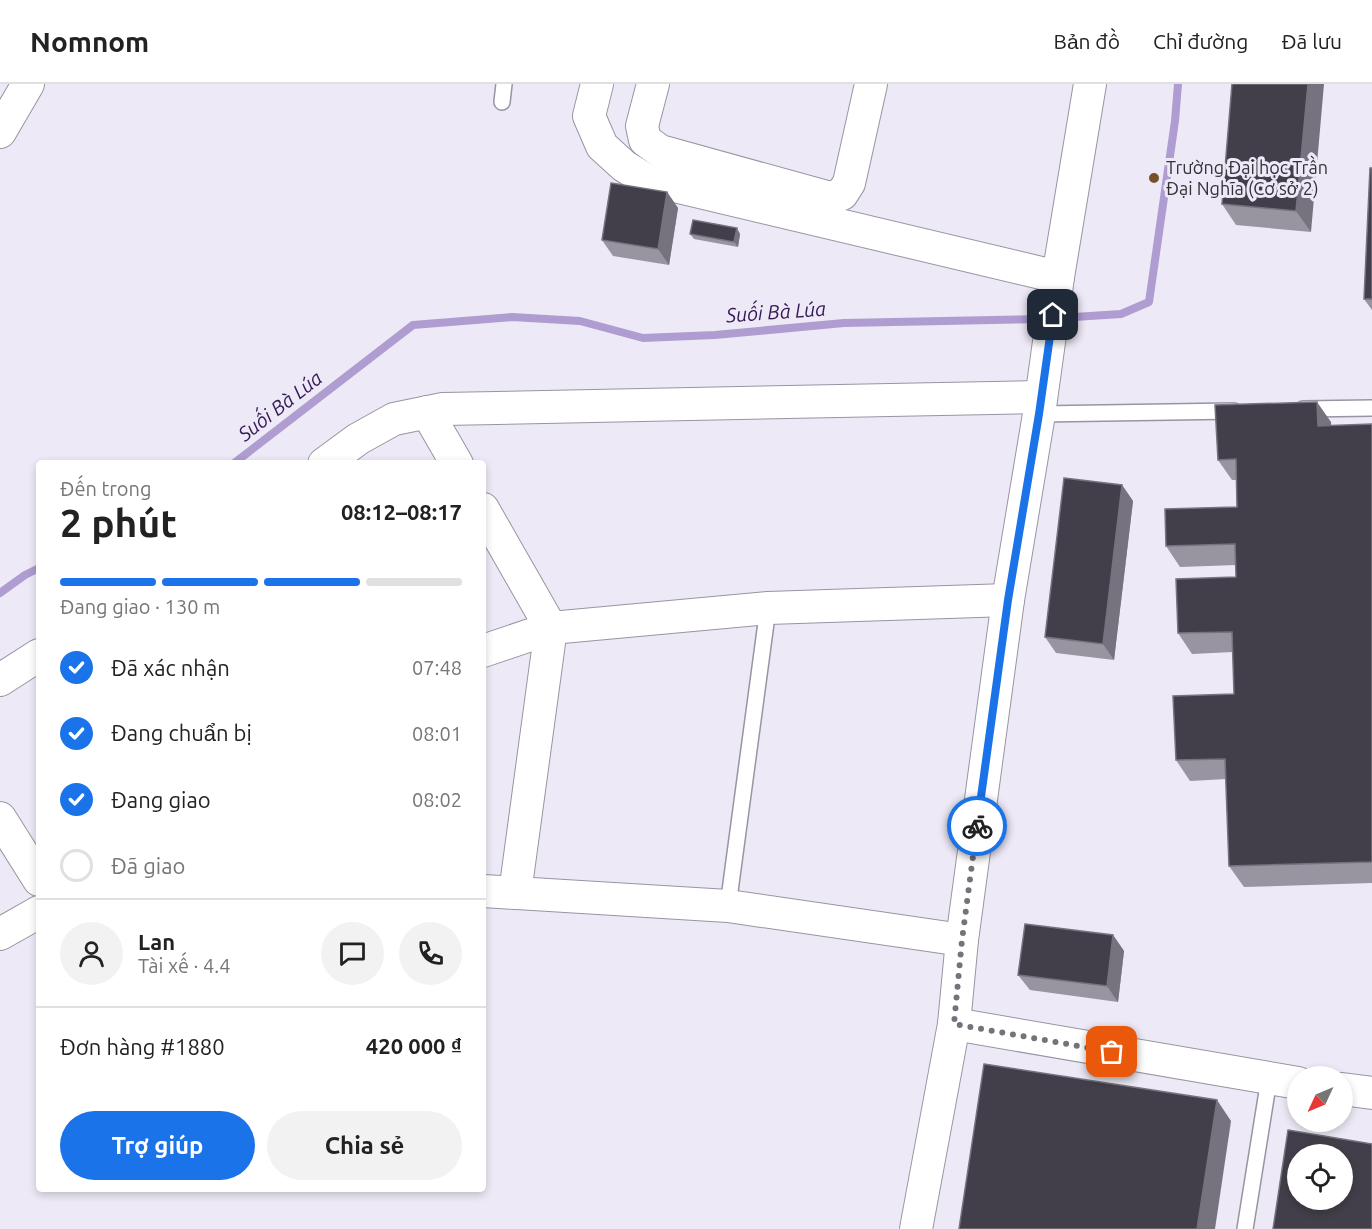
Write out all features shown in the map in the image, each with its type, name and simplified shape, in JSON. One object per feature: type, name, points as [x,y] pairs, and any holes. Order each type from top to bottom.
[{"type":"street","points":[[0,132],[28,84]]},
{"type":"street","points":[[597,84],[590,117],[602,146],[624,166],[645,178],[1057,285]]},
{"type":"street","points":[[653,84],[642,126],[645,140],[660,151],[830,198],[842,194],[849,183],[871,84]]},
{"type":"street","points":[[916,1229],[954,1024],[962,940],[1008,600],[1090,84]]},
{"type":"street","points":[[329,460],[358,439],[394,419],[443,409],[1041,397]]},
{"type":"street","points":[[427,412],[455,460]]},
{"type":"street","points":[[486,514],[551,628],[514,892]]},
{"type":"street","points":[[486,650],[551,628],[768,608],[1008,600]]},
{"type":"street","points":[[0,680],[36,657]]},
{"type":"street","points":[[0,818],[36,875]]},
{"type":"street","points":[[486,891],[728,906],[962,940]]},
{"type":"street","points":[[0,934],[36,914]]},
{"type":"street","points":[[954,1024],[1283,1081]]},
{"type":"street","points":[[1353,1090],[1372,1093]]},
{"type":"lane","points":[[502,102],[504,84]]},
{"type":"lane","points":[[1041,397],[1253,410]]},
{"type":"lane","points":[[1289,410],[1372,408]]},
{"type":"lane","points":[[728,906],[768,608]]},
{"type":"lane","points":[[1245,1229],[1283,1081]]},
{"type":"building","points":[[1232,84],[1308,84],[1296,211],[1222,204]]},
{"type":"building","points":[[1370,168],[1372,168],[1372,299],[1364,299]]},
{"type":"building","points":[[611,183],[667,192],[658,249],[602,240]]},
{"type":"building","points":[[693,220],[737,228],[734,242],[690,234]]},
{"type":"building","points":[[1317,402],[1318,426],[1372,424],[1372,862],[1229,866],[1225,759],[1176,760],[1173,696],[1234,694],[1232,632],[1178,633],[1176,579],[1236,577],[1235,544],[1166,546],[1165,509],[1237,507],[1236,459],[1218,460],[1215,405]]},
{"type":"building","points":[[1064,478],[1122,485],[1103,644],[1045,637]]},
{"type":"building","points":[[1025,924],[1113,935],[1107,986],[1018,975]]},
{"type":"building","points":[[984,1064],[1217,1100],[1197,1229],[959,1229]]},
{"type":"building","points":[[1288,1132],[1372,1144],[1372,1229],[1273,1229]]},
{"type":"waterway","name":"Suối Bà Lúa","points":[[1059,318],[1121,314],[1149,302],[1175,121],[1178,84]]},
{"type":"waterway","name":"Suối Bà Lúa","points":[[238,460],[413,325],[512,317],[580,321],[643,338],[715,335],[844,323],[1046,319]]},
{"type":"waterway","name":"Suối Bà Lúa","points":[[0,593],[36,570]]},
{"type":"way so far","points":[[977,826],[954,1024],[1112,1052]]},
{"type":"place","name":"Trường Đại học Trần Đại Nghĩa (Cơ sở 2)","points":[[1154,178]]},
{"type":"route","points":[[977,826],[1008,600],[1053,315]]}]
